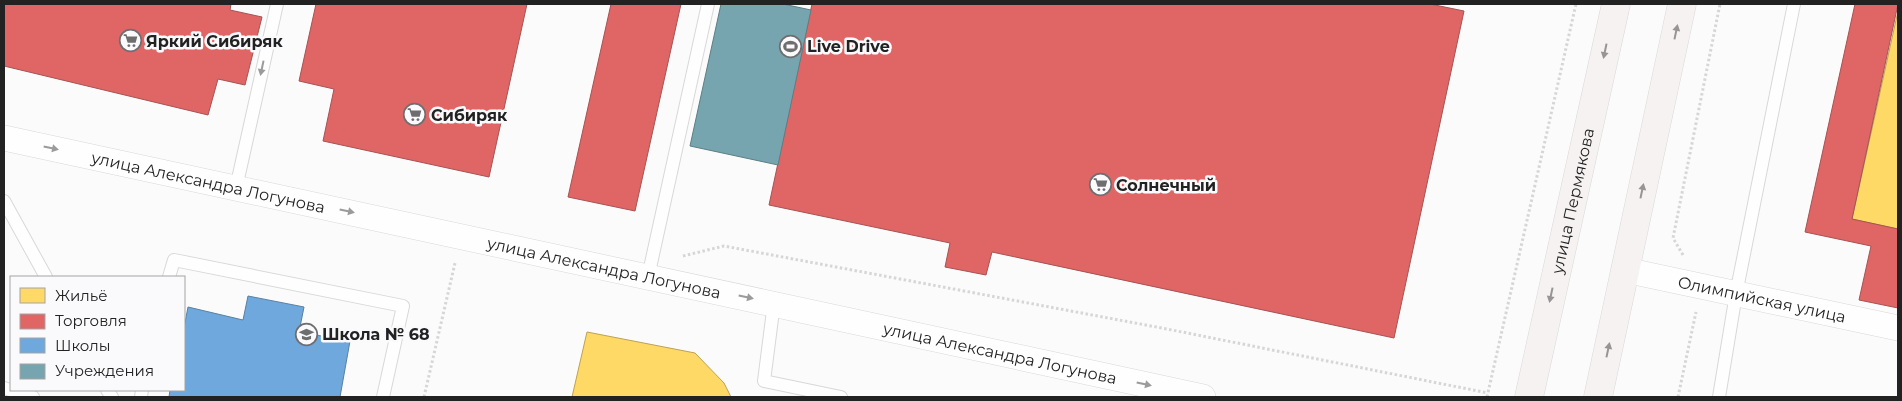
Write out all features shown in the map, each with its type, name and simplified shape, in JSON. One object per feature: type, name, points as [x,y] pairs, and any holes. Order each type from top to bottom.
[{"type":"main road","name":"улица Пермякова","points":[[1529,397],[1616,4]]},
{"type":"main road","points":[[1598,397],[1682,4]]},
{"type":"street","name":"улица Александра Логунова","points":[[4,138],[1203,397]]},
{"type":"street","name":"Олимпийская улица","points":[[1625,270],[1898,328]]},
{"type":"lane","points":[[236,188],[277,4]]},
{"type":"lane","points":[[648,277],[708,4]]},
{"type":"lane","points":[[1719,397],[1736,294],[1794,4]]},
{"type":"lane","points":[[4,201],[45,276]]},
{"type":"lane","points":[[170,276],[174,260],[403,306],[383,397]]},
{"type":"lane","points":[[774,303],[764,381],[842,397]]},
{"type":"lane","points":[[14,391],[33,397]]},
{"type":"path","points":[[1487,397],[1576,4]]},
{"type":"path","points":[[1678,397],[1702,286],[1673,238],[1720,4]]},
{"type":"building: Жильё","points":[[1898,11],[1898,229],[1852,219]]},
{"type":"building: Жильё","points":[[587,332],[695,353],[724,383],[731,397],[572,397]]},
{"type":"building: Торговля","name":"Яркий Сибиряк","points":[[4,4],[231,4],[230,10],[262,17],[245,85],[218,79],[208,115],[4,66]]},
{"type":"building: Торговля","name":"Сибиряк","points":[[316,4],[527,4],[489,177],[323,141],[334,89],[299,81]]},
{"type":"building: Торговля","points":[[611,4],[681,4],[635,211],[568,197]]},
{"type":"building: Торговля","name":"Солнечный","points":[[812,4],[1430,4],[1464,11],[1394,338],[992,252],[986,275],[945,267],[950,243],[769,205]]},
{"type":"building: Торговля","points":[[1855,4],[1898,4],[1852,219],[1898,229],[1898,308],[1859,300],[1871,246],[1805,232]]},
{"type":"building: Школы","points":[[248,296],[304,307],[299,332],[350,341],[340,397],[169,397],[170,391],[185,391],[185,323],[188,307],[243,320]]},
{"type":"building: Учреждения","points":[[721,4],[783,4],[811,10],[778,165],[690,146]]},
{"type":"place","name":"Яркий Сибиряк","points":[[130,41]]},
{"type":"place","name":"Live Drive","points":[[791,46]]},
{"type":"place","name":"Сибиряк","points":[[415,115]]},
{"type":"place","name":"Солнечный","points":[[1100,185]]},
{"type":"place","name":"Школа № 68","points":[[306,334]]}]
